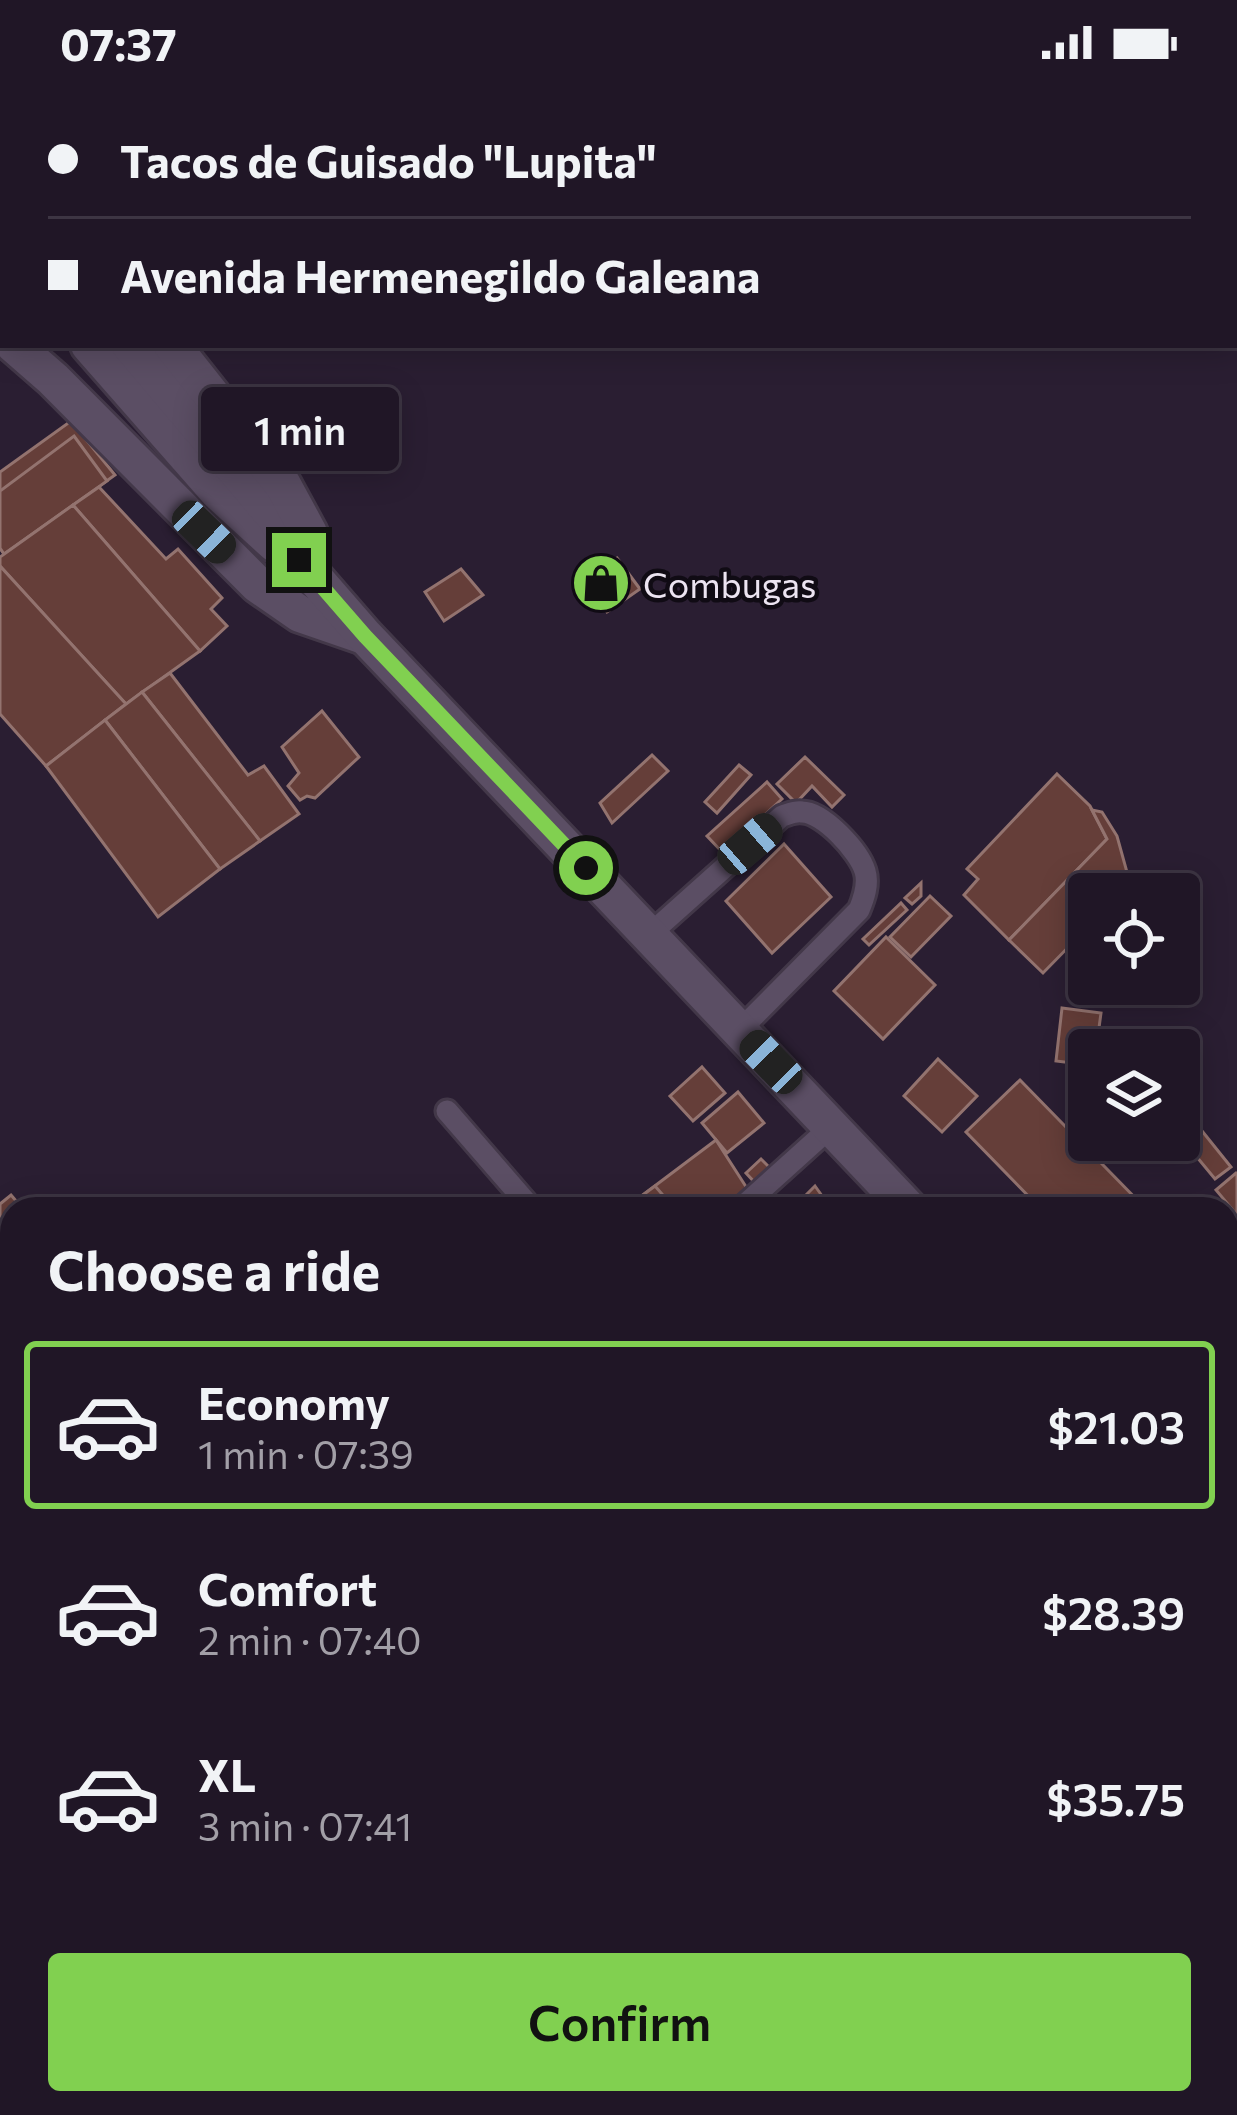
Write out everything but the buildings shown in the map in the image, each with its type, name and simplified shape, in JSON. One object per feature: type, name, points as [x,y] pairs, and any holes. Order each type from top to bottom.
[{"type":"main road","points":[[17,348],[258,585],[300,614],[365,636]]},
{"type":"main road","points":[[92,348],[217,491],[261,535],[309,572]]},
{"type":"main road","points":[[133,348],[275,517],[309,572],[365,636],[898,1197]]},
{"type":"main road","points":[[174,348],[284,485],[304,519],[309,572]]},
{"type":"lane","points":[[649,935],[782,816],[803,812],[818,816],[828,826],[866,872],[866,892],[859,910],[740,1030]]},
{"type":"lane","points":[[447,1111],[522,1197]]},
{"type":"lane","points":[[753,1197],[832,1126]]},
{"type":"place","name":"Combugas","points":[[601,583]]},
{"type":"route","points":[[299,560],[586,868]]}]
